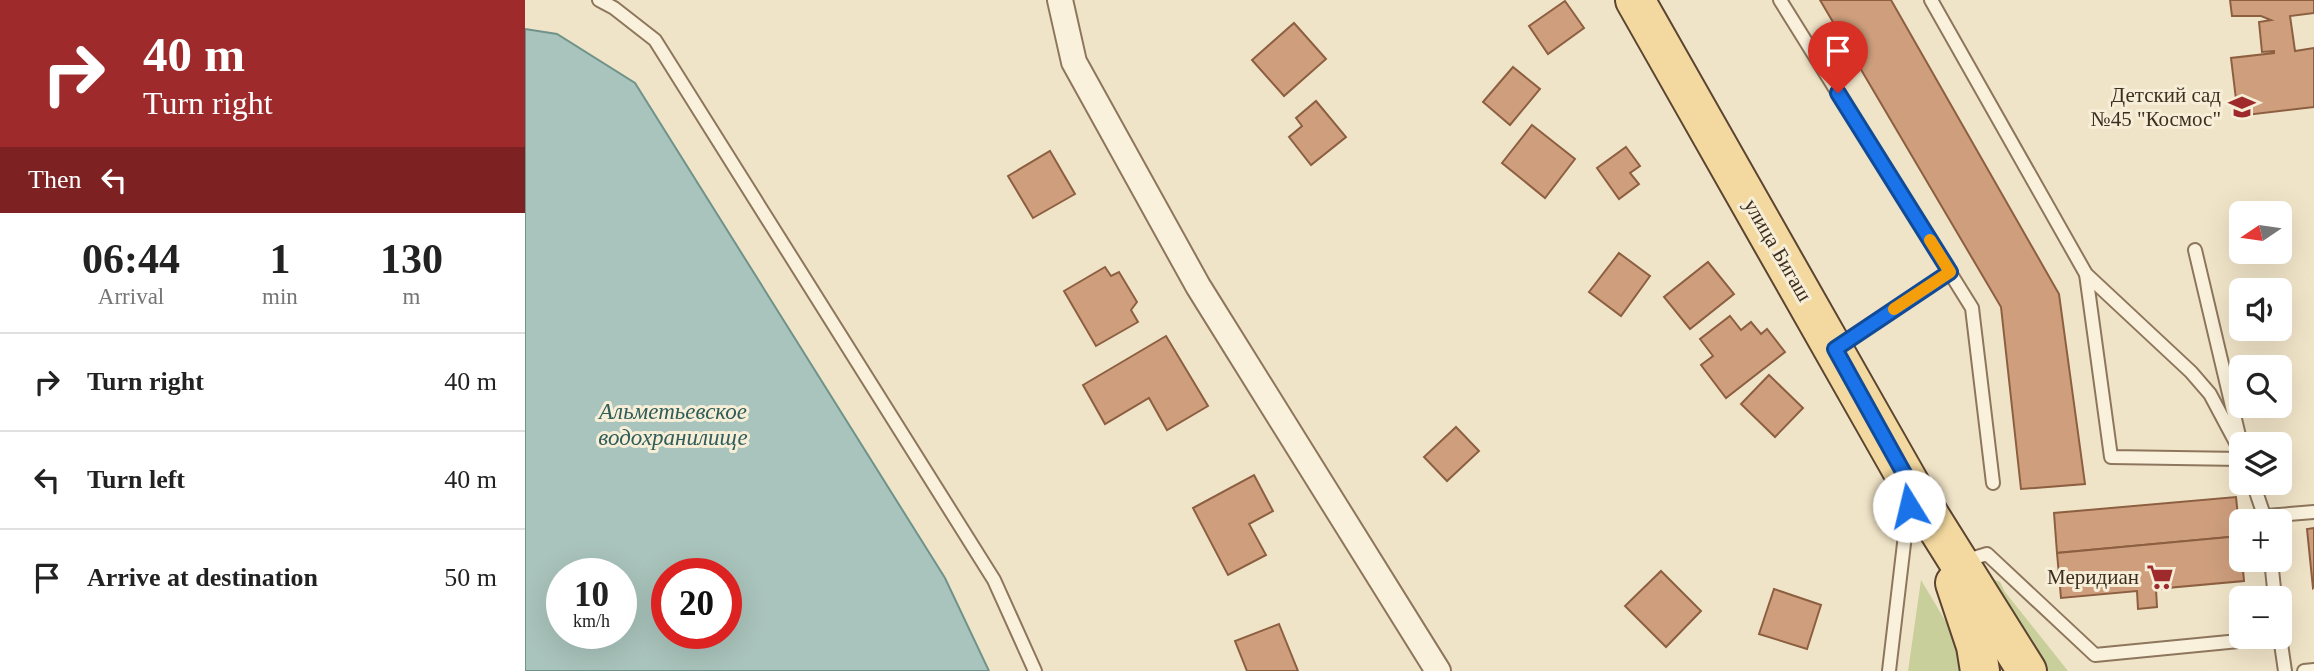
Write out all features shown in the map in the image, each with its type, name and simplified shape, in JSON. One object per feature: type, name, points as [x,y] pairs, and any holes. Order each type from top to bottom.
[{"type":"main road","name":"улица Бигаш","points":[[1635,0],[1916,493],[2027,671]]},
{"type":"main road","name":"улица Бигаш","points":[[1916,493],[1960,594],[1976,646],[1980,671]]},
{"type":"street","points":[[1060,0],[1074,62],[1198,286],[1438,671]]},
{"type":"lane","points":[[599,0],[614,8],[655,40],[994,580],[1035,671]]},
{"type":"lane","points":[[1780,0],[1972,308],[1993,483]]},
{"type":"lane","points":[[1931,0],[2086,274],[2191,372],[2210,394],[2229,432]]},
{"type":"lane","points":[[2195,250],[2238,432]]},
{"type":"lane","points":[[1835,349],[1950,272]]},
{"type":"lane","points":[[2086,274],[2111,457],[2229,457]]},
{"type":"lane","points":[[1889,671],[1916,493]]},
{"type":"lane","points":[[2292,515],[2314,512]]},
{"type":"lane","points":[[1959,562],[1987,554],[2095,655],[2229,642]]},
{"type":"lane","points":[[2282,649],[2285,671]]},
{"type":"lane","points":[[2304,671],[2314,670]]},
{"type":"green space","points":[[1990,578],[2000,582],[2068,671],[2045,671]]},
{"type":"green space","points":[[1921,580],[1970,662],[1971,671],[1908,671]]},
{"type":"water","name":"Альметьевское водохранилище","points":[[525,29],[557,34],[635,83],[945,578],[989,671],[525,671]]},
{"type":"building","points":[[1820,0],[1891,0],[2059,294],[2085,484],[2021,489],[2001,307]]},
{"type":"building","points":[[2230,0],[2314,0],[2314,13],[2290,16],[2295,51],[2314,48],[2314,107],[2238,116],[2231,58],[2274,51],[2262,52],[2259,22],[2271,20],[2261,16],[2232,16]]},
{"type":"building","points":[[1565,1],[1584,28],[1548,54],[1529,26]]},
{"type":"building","points":[[1294,23],[1326,59],[1284,96],[1252,60]]},
{"type":"building","points":[[1513,67],[1540,89],[1510,125],[1483,102]]},
{"type":"building","points":[[1316,101],[1346,137],[1311,165],[1289,137],[1302,126],[1296,118]]},
{"type":"building","points":[[1532,125],[1575,159],[1545,198],[1502,163]]},
{"type":"building","points":[[1626,147],[1640,166],[1630,173],[1639,184],[1619,199],[1597,168]]},
{"type":"building","points":[[1050,151],[1075,194],[1033,218],[1008,176]]},
{"type":"building","points":[[1619,253],[1650,276],[1621,316],[1589,292]]},
{"type":"building","points":[[1708,262],[1734,294],[1690,329],[1664,297]]},
{"type":"building","points":[[1105,267],[1111,276],[1119,272],[1137,302],[1131,310],[1138,322],[1096,346],[1064,291]]},
{"type":"building","points":[[1730,316],[1741,330],[1751,322],[1761,334],[1767,329],[1785,352],[1726,398],[1701,365],[1713,356],[1700,339]]},
{"type":"building","points":[[1166,336],[1208,406],[1167,430],[1149,398],[1105,424],[1083,385]]},
{"type":"building","points":[[1769,375],[1803,408],[1775,437],[1741,404]]},
{"type":"building","points":[[1456,427],[1479,451],[1447,481],[1424,457]]},
{"type":"building","points":[[1254,475],[1273,511],[1249,524],[1266,555],[1228,575],[1193,508]]},
{"type":"building","points":[[2236,497],[2237,509],[2229,509],[2229,537],[2057,553],[2054,513]]},
{"type":"building","points":[[2314,528],[2314,587],[2313,588],[2307,529]]},
{"type":"building","points":[[2229,537],[2229,572],[2243,572],[2244,581],[2156,589],[2157,607],[2138,609],[2137,591],[2061,598],[2057,553]]},
{"type":"building","points":[[1661,571],[1701,611],[1666,647],[1625,606]]},
{"type":"building","points":[[1774,589],[1821,605],[1807,649],[1759,634]]},
{"type":"building","points":[[1279,624],[1298,671],[1247,671],[1235,641]]},
{"type":"slow traffic","points":[[1894,309],[1950,272],[1930,240]]},
{"type":"place","name":"Детский сад №45 \"Космос\"","points":[[2242,107]]},
{"type":"place","name":"Меридиан","points":[[2160,577]]},
{"type":"route","points":[[1838,93],[1950,272],[1835,349],[1911,486],[1909,506]]}]
